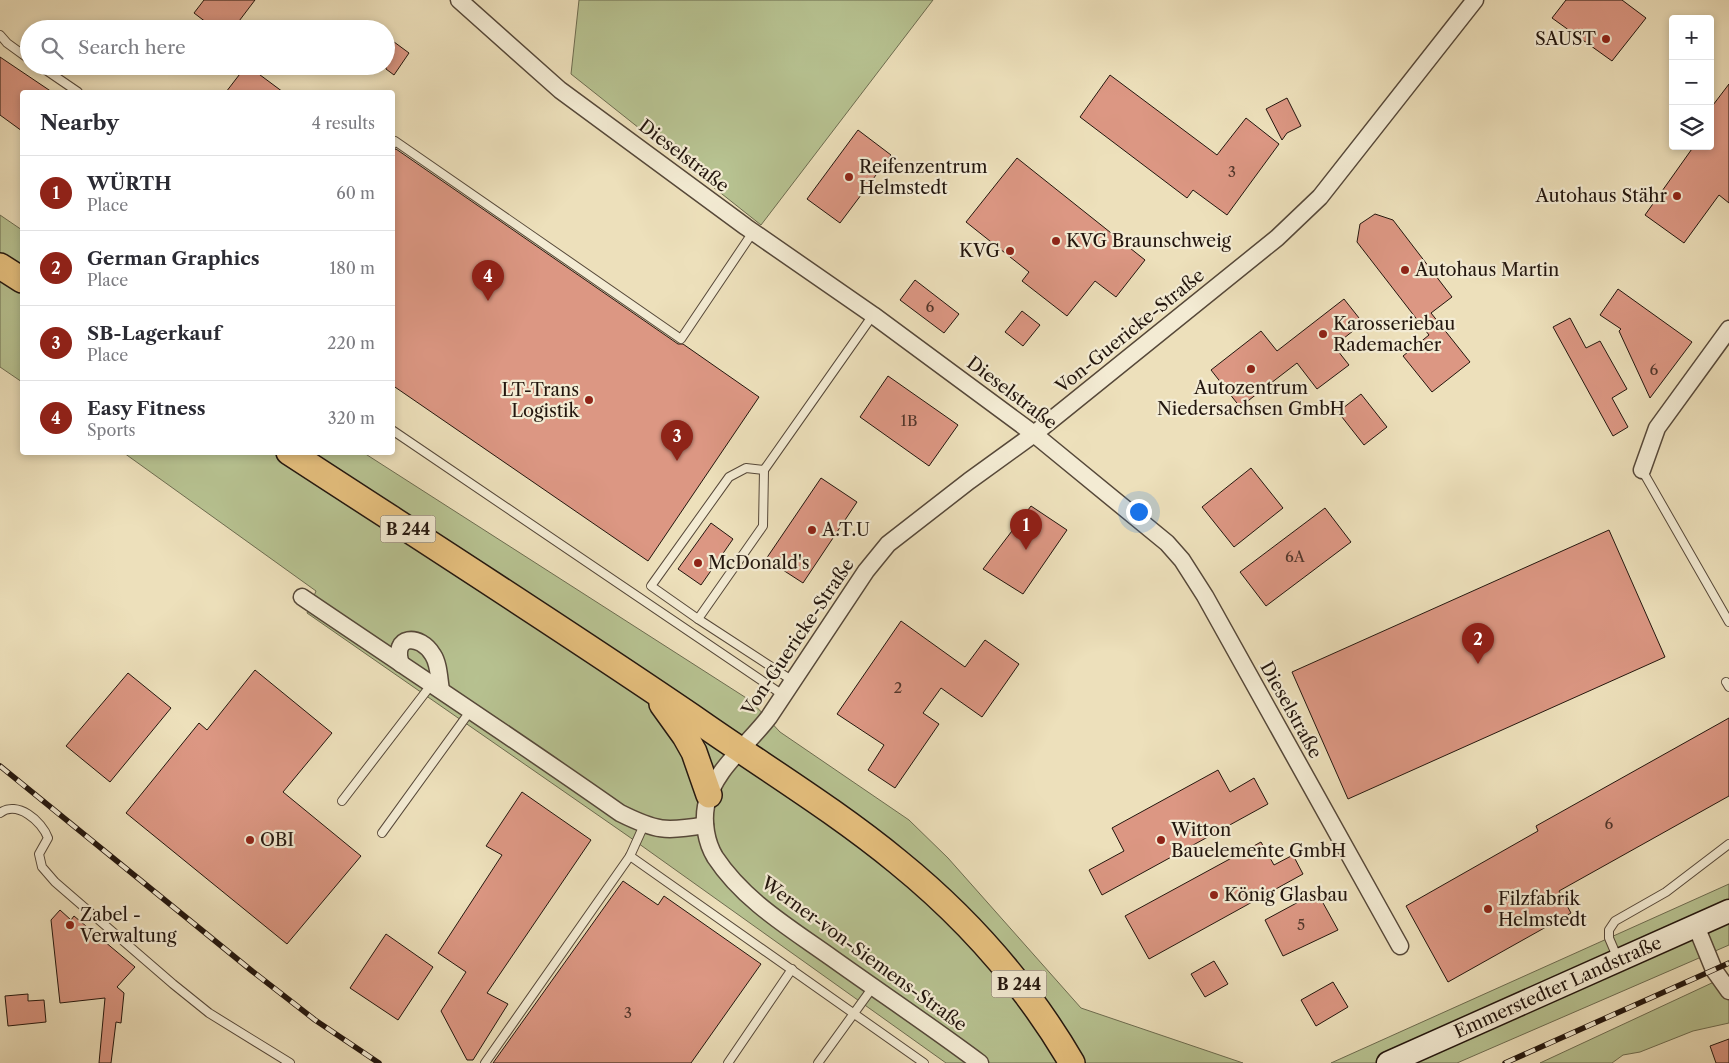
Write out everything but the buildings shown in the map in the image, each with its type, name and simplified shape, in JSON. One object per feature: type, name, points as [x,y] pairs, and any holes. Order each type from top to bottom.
[{"type":"main road","points":[[0,266],[20,279]]},
{"type":"main road","name":"B 244","points":[[294,455],[652,690],[852,827],[898,862],[950,908],[1016,981],[1039,1011],[1072,1063]]},
{"type":"main road","name":"B 244","points":[[652,690],[685,736],[695,754],[709,794]]},
{"type":"main road","name":"Emmerstedter Landstraße","points":[[1388,1063],[1729,911]]},
{"type":"street","name":"Dieselstraße","points":[[459,0],[560,90],[753,232],[873,316],[1034,434],[1167,543],[1182,560],[1205,596],[1400,946]]},
{"type":"street","name":"Von-Guericke-Straße","points":[[705,825],[709,794],[724,768],[761,729],[878,555],[904,531],[1034,434],[1277,238],[1326,190],[1475,0]]},
{"type":"street","points":[[1642,470],[1658,428],[1729,329]]},
{"type":"street","points":[[302,597],[620,812],[644,824],[666,829],[684,829],[705,825]]},
{"type":"street","points":[[401,664],[398,655],[400,647],[406,641],[416,640],[428,648],[434,657],[436,687]]},
{"type":"street","name":"Werner-von-Siemens-Straße","points":[[705,825],[714,855],[742,890],[780,921],[979,1063]]},
{"type":"street","points":[[1696,926],[1714,970],[1729,992]]},
{"type":"lane","points":[[0,35],[20,52]]},
{"type":"lane","points":[[53,75],[75,90]]},
{"type":"lane","points":[[395,141],[681,339],[753,232]]},
{"type":"lane","points":[[698,619],[763,526],[764,470],[873,316]]},
{"type":"lane","points":[[395,432],[783,695]]},
{"type":"lane","points":[[764,470],[746,468],[729,477],[651,586],[792,681]]},
{"type":"lane","points":[[1642,470],[1729,622]]},
{"type":"lane","points":[[342,801],[436,687]]},
{"type":"lane","points":[[382,833],[471,710]]},
{"type":"lane","points":[[0,813],[11,808],[28,814],[45,832],[48,838],[40,854],[42,867],[55,882],[173,984],[209,1012],[290,1063]]},
{"type":"lane","points":[[485,1063],[630,856],[644,824]]},
{"type":"lane","points":[[1619,960],[1609,938],[1609,930],[1615,921],[1666,892],[1729,844]]},
{"type":"lane","points":[[630,856],[924,1063]]},
{"type":"lane","points":[[728,1063],[792,969]]},
{"type":"lane","points":[[818,1063],[873,987]]},
{"type":"green space","points":[[579,0],[933,0],[761,225],[571,74]]},
{"type":"green space","points":[[0,215],[20,229],[20,381],[0,367]]},
{"type":"green space","points":[[127,455],[367,455],[751,701],[780,732],[909,820],[948,858],[1081,1008],[1243,1063],[946,1063],[628,836],[307,613],[316,591]]},
{"type":"green space","points":[[1729,884],[1729,945],[1457,1063],[1331,1063]]},
{"type":"green space","points":[[1729,975],[1729,1023],[1693,1031],[1640,1052],[1623,1055],[1612,1063],[1540,1063]]},
{"type":"railway","points":[[0,766],[252,971],[315,1020],[379,1063]]},
{"type":"railway","points":[[1505,1063],[1729,963]]},
{"type":"place","name":"SAUST","points":[[1606,39]]},
{"type":"place","name":"Reifenzentrum Helmstedt","points":[[849,177]]},
{"type":"place","name":"Autohaus Stähr","points":[[1677,196]]},
{"type":"place","name":"KVG Braunschweig","points":[[1056,241]]},
{"type":"place","name":"KVG","points":[[1010,251]]},
{"type":"place","name":"Autohaus Martin","points":[[1405,270]]},
{"type":"place","name":"Easy Fitness","points":[[488,301]]},
{"type":"place","name":"Karosseriebau Rademacher","points":[[1323,334]]},
{"type":"place","name":"Autozentrum Niedersachsen GmbH","points":[[1251,369]]},
{"type":"place","name":"LT-Trans Logistik","points":[[589,400]]},
{"type":"place","name":"SB-Lagerkauf","points":[[677,461]]},
{"type":"place","name":"A.T.U","points":[[812,530]]},
{"type":"place","name":"WÜRTH","points":[[1026,550]]},
{"type":"place","name":"McDonald's","points":[[698,563]]},
{"type":"place","name":"German Graphics","points":[[1478,664]]},
{"type":"place","name":"OBI","points":[[250,840]]},
{"type":"place","name":"Witton Bauelemente GmbH","points":[[1161,840]]},
{"type":"place","name":"König Glasbau","points":[[1214,895]]},
{"type":"place","name":"Filzfabrik Helmstedt","points":[[1488,909]]},
{"type":"place","name":"Zabel - Verwaltung","points":[[70,925]]}]
